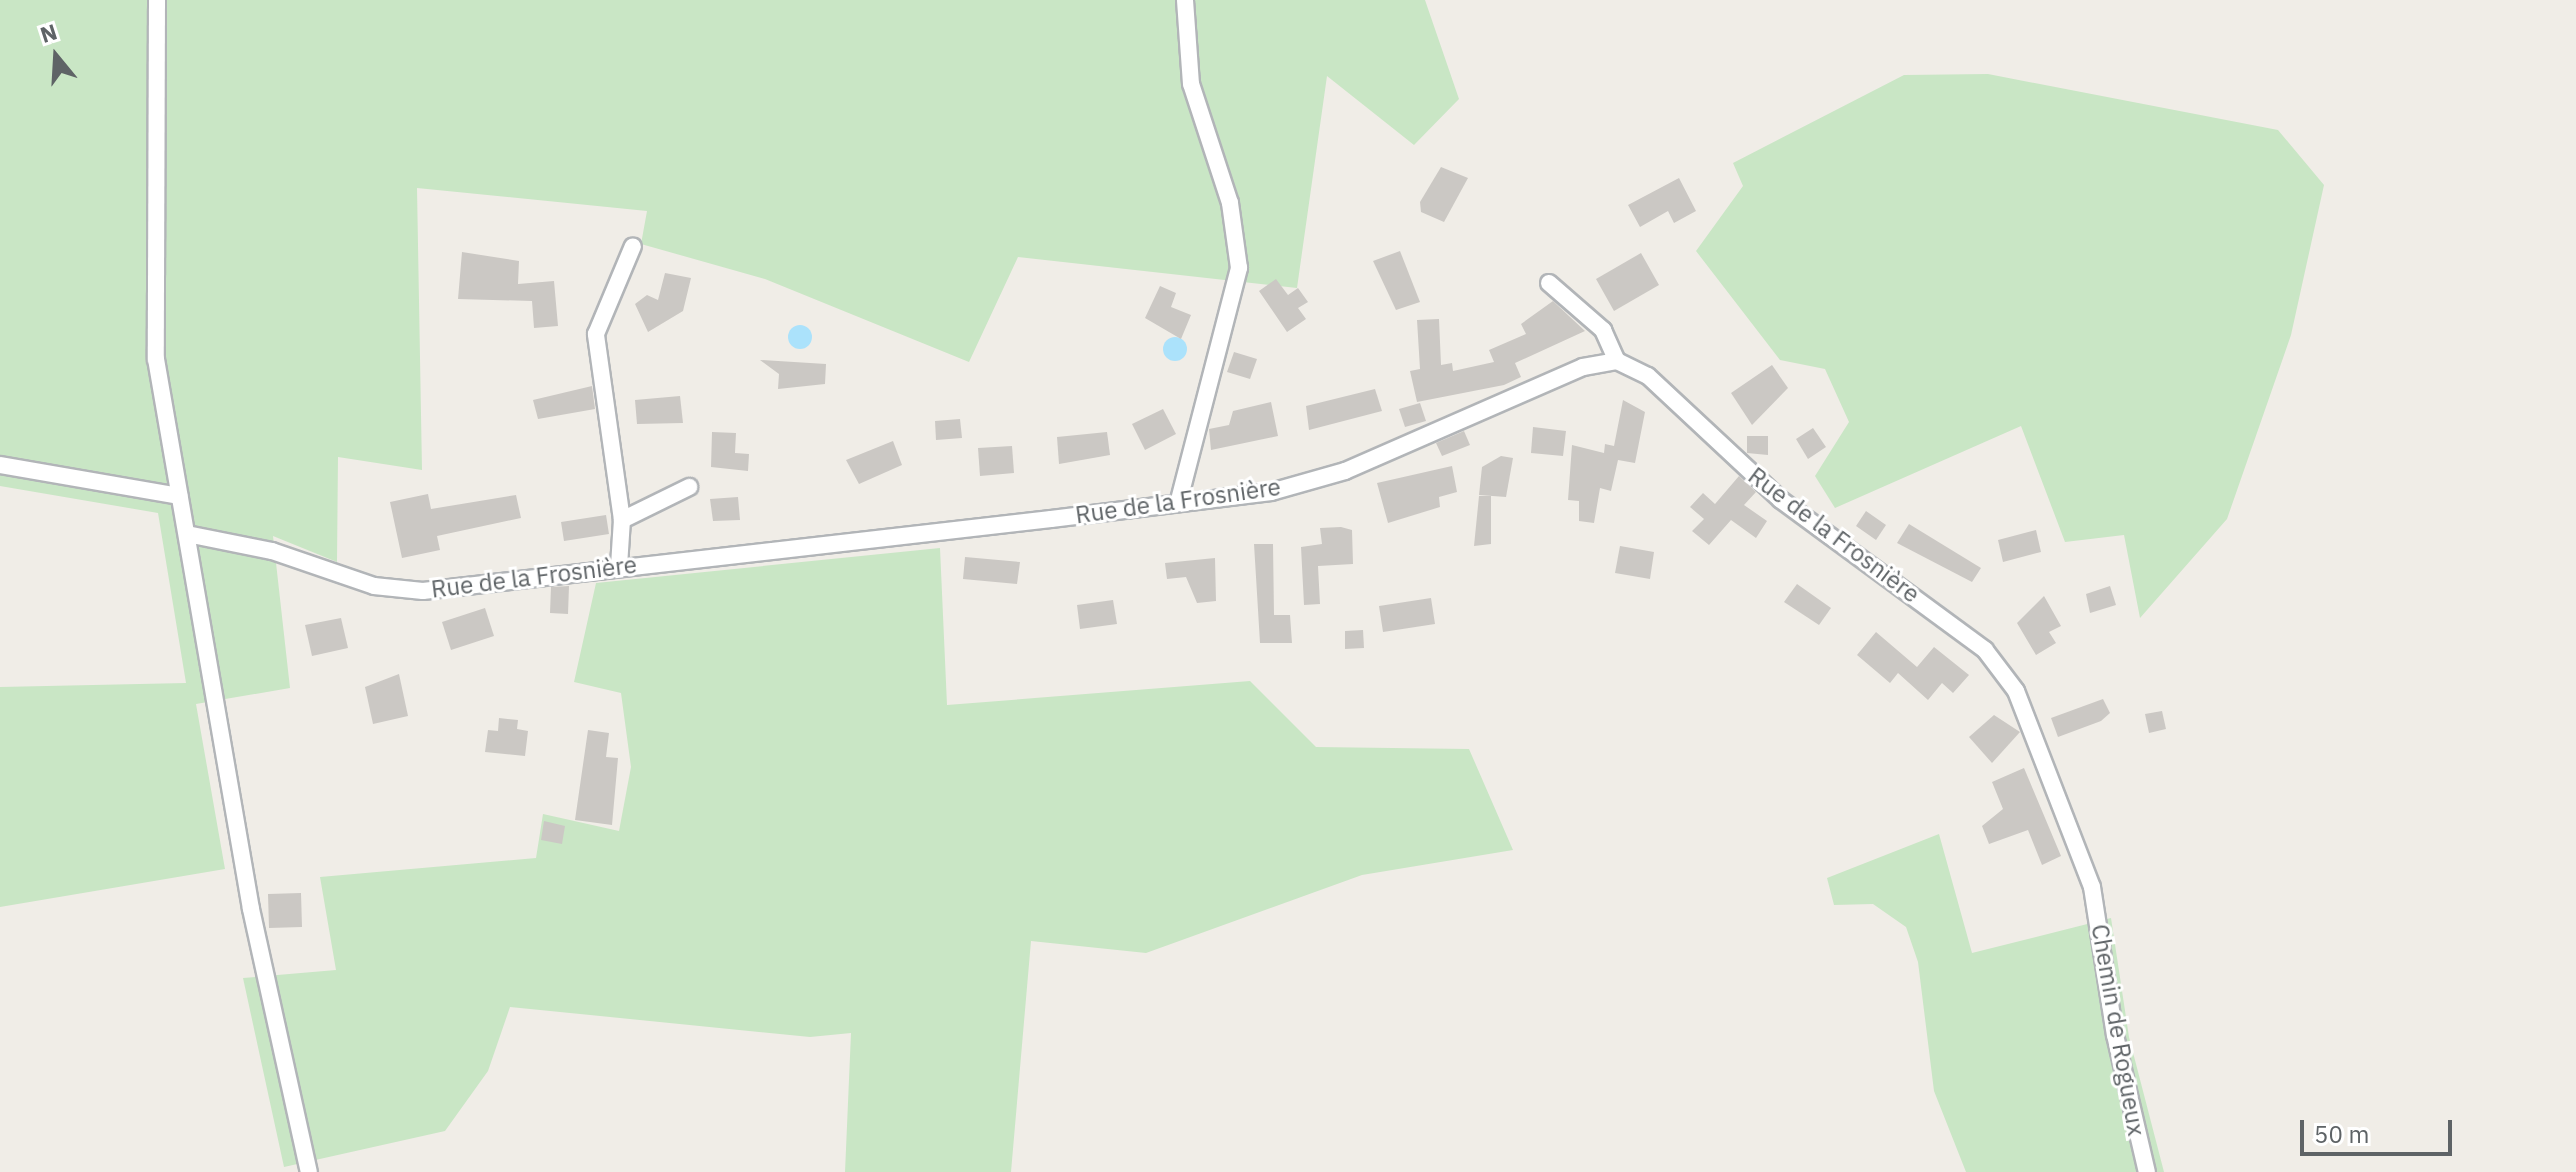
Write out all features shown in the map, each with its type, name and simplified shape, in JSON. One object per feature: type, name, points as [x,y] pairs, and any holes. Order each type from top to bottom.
[{"type":"street","points":[[157,0],[156,359],[251,909],[309,1172]]},
{"type":"street","points":[[1179,500],[1239,268],[1230,203],[1191,84],[1185,0]]},
{"type":"street","points":[[619,566],[622,520],[596,334],[633,246]]},
{"type":"street","points":[[1549,283],[1603,330],[1617,361]]},
{"type":"street","name":"Rue de la Frosnière","points":[[187,534],[272,551],[374,586],[423,591],[1179,500],[1271,492],[1345,471],[1583,367],[1617,361],[1648,376],[1781,500],[1985,650],[2016,691],[2092,887]]},
{"type":"street","points":[[0,465],[179,496]]},
{"type":"street","points":[[622,520],[689,487]]},
{"type":"street","name":"Chemin de Rogueux","points":[[2092,887],[2115,1035],[2147,1172]]},
{"type":"green space","points":[[0,0],[1425,0],[1459,99],[1414,145],[1327,76],[1297,288],[1018,257],[969,362],[765,279],[641,244],[647,211],[417,188],[422,470],[338,457],[337,562],[273,536],[290,688],[196,704],[225,869],[0,907],[0,687],[186,683],[158,513],[0,486]]},
{"type":"green space","points":[[1988,74],[2278,130],[2324,185],[2291,335],[2227,519],[2140,618],[2124,535],[2065,542],[2021,426],[1835,508],[1815,476],[1849,422],[1825,369],[1780,360],[1696,251],[1743,186],[1733,163],[1904,75]]},
{"type":"green space","points":[[940,548],[947,705],[1250,681],[1316,747],[1469,749],[1513,850],[1362,875],[1146,953],[1031,941],[1011,1172],[845,1172],[851,1033],[810,1037],[510,1007],[488,1071],[445,1131],[284,1167],[243,978],[336,970],[320,877],[536,858],[543,814],[619,831],[631,767],[621,693],[574,682],[596,583]]},
{"type":"green space","points":[[1939,834],[1972,953],[2111,918],[2129,1037],[2164,1172],[1966,1172],[1934,1091],[1918,962],[1906,927],[1873,904],[1834,905],[1827,878]]},
{"type":"water","points":[[800,325],[811,332],[812,337],[805,348],[800,349],[789,342],[788,337],[795,326]]},
{"type":"water","points":[[1175,337],[1183,341],[1187,349],[1183,357],[1175,361],[1167,357],[1163,349],[1167,341]]},
{"type":"building","points":[[1441,167],[1468,178],[1444,222],[1421,212],[1420,202]]},
{"type":"building","points":[[1679,178],[1696,211],[1674,223],[1668,211],[1640,227],[1628,205]]},
{"type":"building","points":[[1400,251],[1420,302],[1396,310],[1373,261]]},
{"type":"building","points":[[462,252],[519,261],[518,284],[554,281],[558,326],[534,328],[532,301],[458,299]]},
{"type":"building","points":[[1641,253],[1659,285],[1614,311],[1596,279]]},
{"type":"building","points":[[665,273],[691,278],[683,311],[648,332],[635,304],[647,295],[658,300]]},
{"type":"building","points":[[1276,279],[1288,295],[1298,288],[1308,302],[1298,308],[1306,319],[1287,332],[1259,291]]},
{"type":"building","points":[[1160,286],[1176,293],[1171,307],[1191,315],[1181,339],[1145,318]]},
{"type":"building","points":[[1553,301],[1585,331],[1515,363],[1521,377],[1504,385],[1417,402],[1410,371],[1420,369],[1417,320],[1439,319],[1441,365],[1452,363],[1453,371],[1494,362],[1489,350],[1526,334],[1521,324]]},
{"type":"building","points":[[1234,352],[1257,359],[1250,379],[1227,372]]},
{"type":"building","points":[[760,360],[826,364],[825,384],[778,389],[779,374]]},
{"type":"building","points":[[1772,365],[1788,388],[1752,425],[1731,393]]},
{"type":"building","points":[[592,386],[595,409],[538,419],[533,400]]},
{"type":"building","points":[[1375,389],[1382,411],[1309,430],[1306,406]]},
{"type":"building","points":[[680,396],[683,423],[637,424],[635,400]]},
{"type":"building","points":[[1623,400],[1645,412],[1635,463],[1618,460],[1611,491],[1600,488],[1594,523],[1579,521],[1579,501],[1568,500],[1572,445],[1604,453],[1605,444],[1614,446]]},
{"type":"building","points":[[1271,402],[1278,436],[1211,450],[1209,429],[1229,425],[1233,411]]},
{"type":"building","points":[[1420,403],[1426,421],[1405,427],[1399,409]]},
{"type":"building","points":[[1163,409],[1176,434],[1145,450],[1132,424]]},
{"type":"building","points":[[960,419],[962,438],[936,440],[935,421]]},
{"type":"building","points":[[1533,427],[1566,431],[1563,456],[1531,453]]},
{"type":"building","points":[[1813,428],[1826,447],[1808,459],[1796,439]]},
{"type":"building","points":[[1464,431],[1470,445],[1442,456],[1436,443]]},
{"type":"building","points":[[712,432],[736,433],[735,453],[749,454],[748,471],[711,467]]},
{"type":"building","points":[[1107,432],[1110,455],[1059,464],[1057,437]]},
{"type":"building","points":[[1747,436],[1768,436],[1768,455],[1747,453]]},
{"type":"building","points":[[893,441],[902,465],[859,484],[846,460]]},
{"type":"building","points":[[1012,446],[1014,473],[980,476],[978,448]]},
{"type":"building","points":[[1501,456],[1513,458],[1506,497],[1479,495],[1482,467]]},
{"type":"building","points":[[1452,466],[1457,492],[1439,497],[1440,507],[1388,523],[1377,483]]},
{"type":"building","points":[[1739,476],[1756,492],[1744,505],[1767,521],[1756,538],[1731,520],[1709,545],[1692,531],[1704,519],[1690,507],[1703,493],[1715,504]]},
{"type":"building","points":[[428,494],[431,509],[516,495],[521,518],[437,536],[440,550],[402,558],[390,502]]},
{"type":"building","points":[[1479,496],[1491,496],[1491,544],[1474,546]]},
{"type":"building","points":[[738,497],[740,520],[713,521],[710,499]]},
{"type":"building","points":[[1866,511],[1886,525],[1876,540],[1856,526]]},
{"type":"building","points":[[606,515],[609,534],[564,541],[561,522]]},
{"type":"building","points":[[1909,524],[1981,568],[1972,582],[1897,543]]},
{"type":"building","points":[[1320,528],[1352,530],[1353,564],[1318,566],[1320,604],[1304,605],[1301,547],[1322,544]]},
{"type":"building","points":[[2036,530],[2041,552],[2003,562],[1998,540]]},
{"type":"building","points":[[1254,544],[1273,544],[1274,615],[1290,615],[1292,643],[1260,643]]},
{"type":"building","points":[[1620,546],[1654,552],[1650,579],[1615,573]]},
{"type":"building","points":[[965,557],[1020,562],[1017,584],[963,579]]},
{"type":"building","points":[[1215,558],[1216,601],[1197,603],[1186,577],[1167,579],[1165,563]]},
{"type":"building","points":[[1797,584],[1831,608],[1819,625],[1784,602]]},
{"type":"building","points":[[569,586],[568,614],[550,613],[551,587]]},
{"type":"building","points":[[2110,586],[2116,605],[2090,613],[2086,594]]},
{"type":"building","points":[[2044,596],[2061,626],[2049,632],[2056,643],[2036,655],[2017,623]]},
{"type":"building","points":[[1431,598],[1435,624],[1383,632],[1379,606]]},
{"type":"building","points":[[1113,600],[1117,624],[1080,629],[1077,605]]},
{"type":"building","points":[[485,608],[494,636],[451,650],[442,622]]},
{"type":"building","points":[[341,618],[348,648],[312,656],[305,625]]},
{"type":"building","points":[[1363,630],[1364,648],[1345,649],[1345,631]]},
{"type":"building","points":[[1876,632],[1917,667],[1934,647],[1969,675],[1953,693],[1942,683],[1928,700],[1898,673],[1890,683],[1857,655]]},
{"type":"building","points":[[399,674],[408,716],[373,724],[365,687]]},
{"type":"building","points":[[2103,699],[2110,713],[2101,721],[2058,737],[2051,718]]},
{"type":"building","points":[[2162,711],[2166,729],[2149,733],[2145,714]]},
{"type":"building","points":[[1994,715],[2020,732],[1992,763],[1969,737]]},
{"type":"building","points":[[499,718],[518,720],[517,729],[528,731],[525,756],[485,752],[488,730],[498,731]]},
{"type":"building","points":[[588,730],[609,733],[606,757],[618,758],[612,825],[575,820]]},
{"type":"building","points":[[2024,768],[2061,856],[2042,865],[2028,830],[1989,844],[1982,826],[2003,809],[1992,782]]},
{"type":"building","points":[[544,821],[565,826],[562,844],[541,840]]},
{"type":"building","points":[[301,893],[302,927],[269,928],[268,894]]}]
